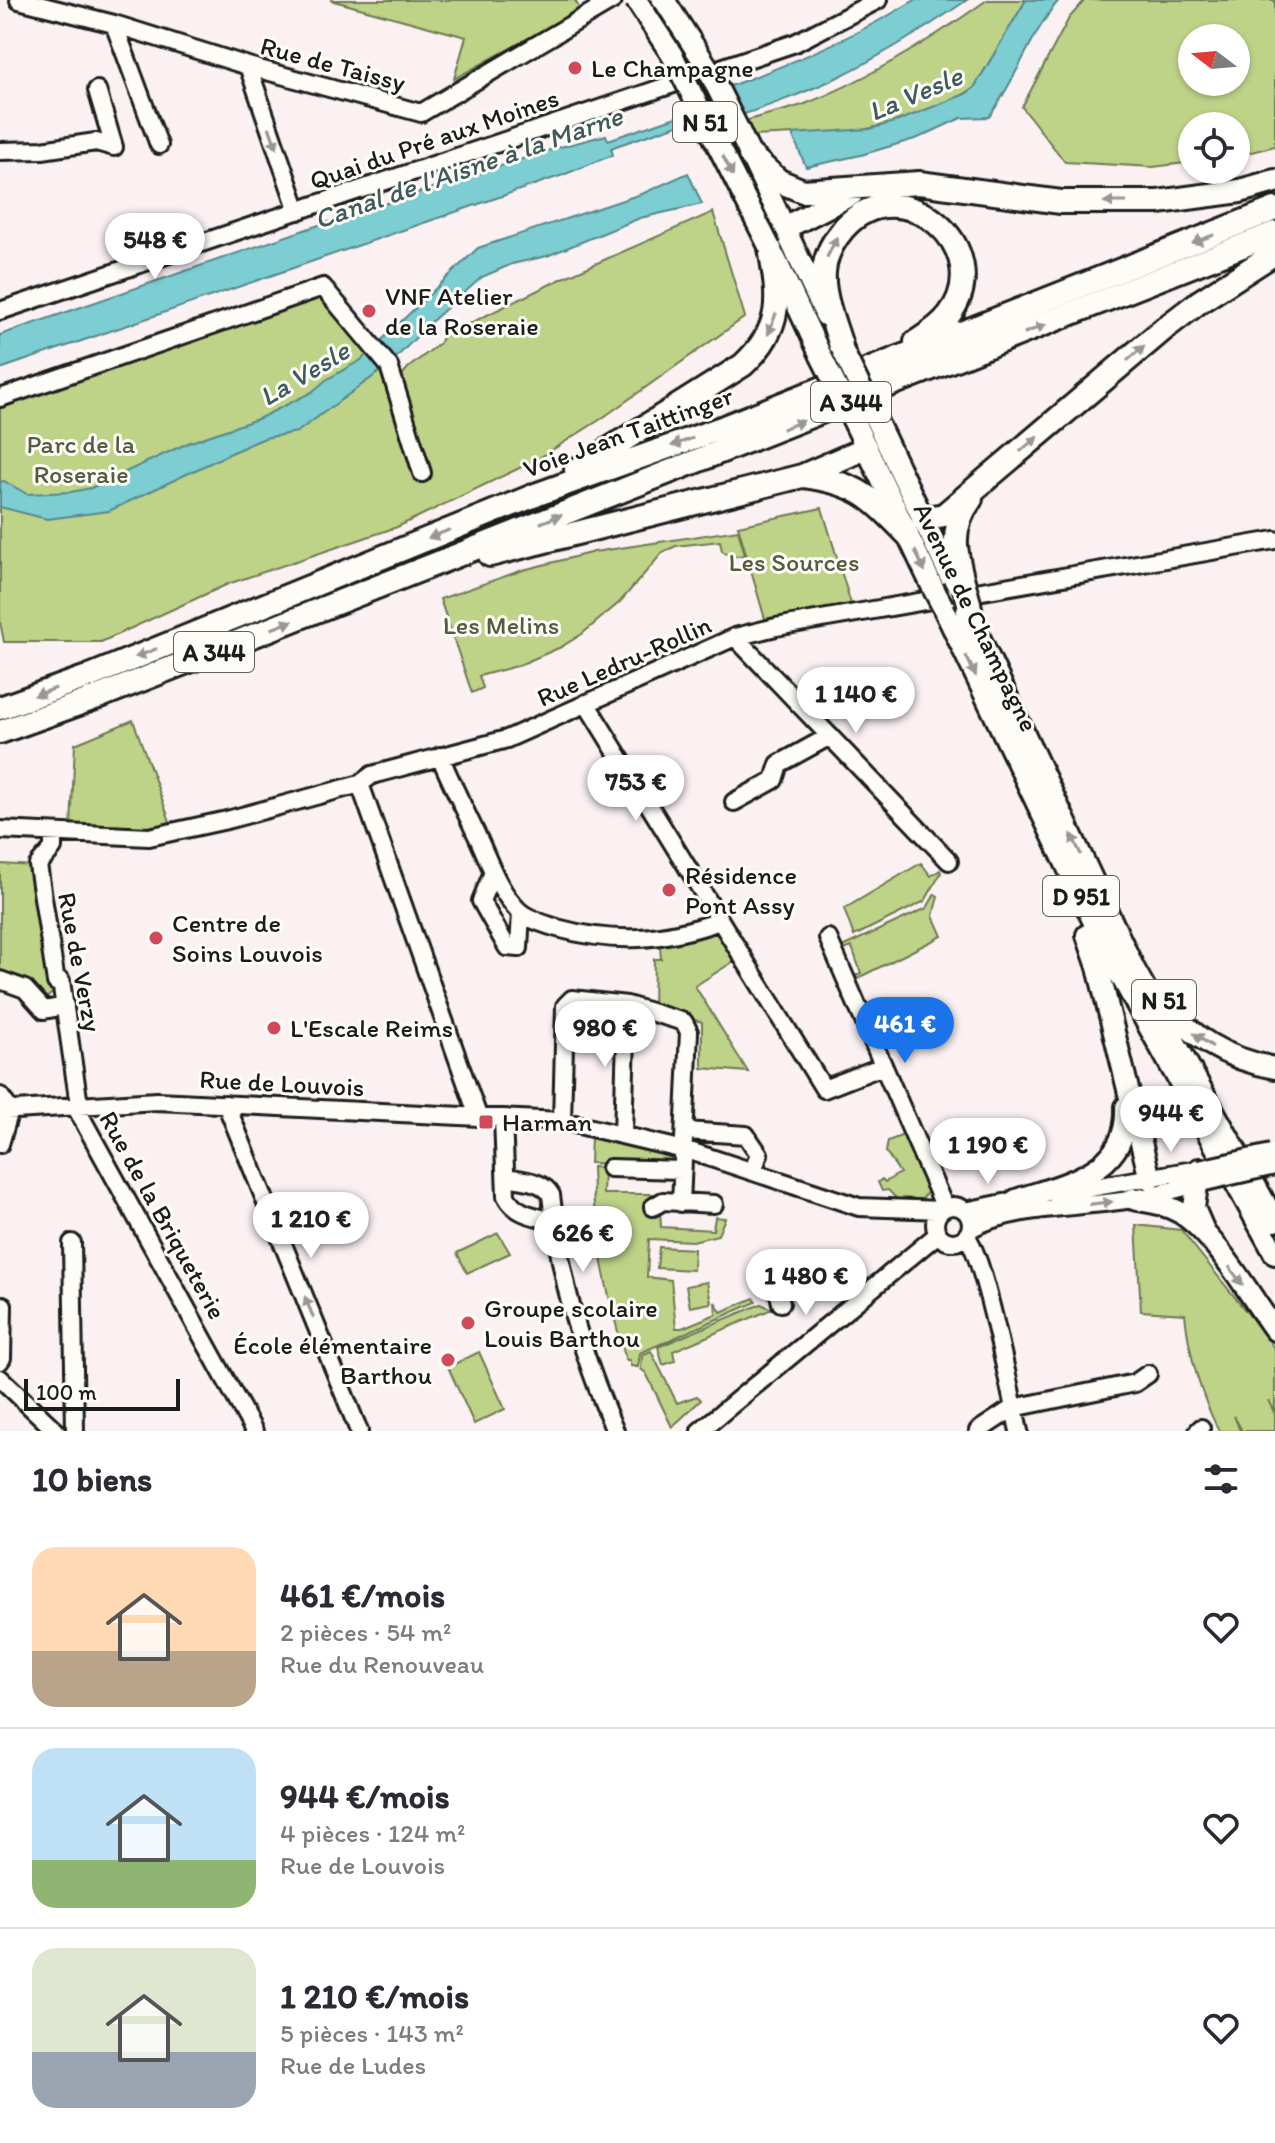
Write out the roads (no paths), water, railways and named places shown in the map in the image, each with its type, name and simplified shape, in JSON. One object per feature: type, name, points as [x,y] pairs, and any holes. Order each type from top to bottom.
[{"type":"highway","points":[[750,155],[779,181],[803,191],[863,189]]},
{"type":"highway","points":[[790,226],[863,189],[881,184],[919,183],[1061,202],[1158,202],[1240,191],[1275,181]]},
{"type":"highway","points":[[832,352],[824,283],[827,254],[850,222],[873,208],[898,206],[934,220],[952,239],[961,261],[962,285],[947,319],[885,363]]},
{"type":"highway","name":"Voie Jean Taittinger","points":[[0,708],[90,676],[538,494],[724,427],[1275,209]]},
{"type":"highway","name":"Voie Jean Taittinger","points":[[0,732],[98,697],[1275,233]]},
{"type":"highway","points":[[538,494],[743,365],[760,349],[773,326],[777,309],[770,248]]},
{"type":"highway","points":[[802,476],[835,480],[851,486],[910,523],[944,515],[1165,328],[1275,253]]},
{"type":"highway","points":[[426,568],[520,549],[802,476],[875,444]]},
{"type":"highway","points":[[961,602],[956,530],[959,514],[980,485]]},
{"type":"main road","name":"Avenue de Champagne","points":[[636,0],[672,55],[770,248],[832,352],[910,523],[933,588],[961,602],[999,725],[1112,960],[1275,1254]]},
{"type":"main road","name":"Avenue de Champagne","points":[[664,0],[706,65],[750,155],[790,226],[832,352]]},
{"type":"main road","points":[[770,248],[790,226]]},
{"type":"main road","name":"Avenue de Champagne","points":[[910,523],[961,602],[1134,969],[1275,1221]]},
{"type":"main road","name":"N 51","points":[[999,725],[1008,756],[1071,894],[1092,948],[1150,1179]]},
{"type":"main road","name":"N 51","points":[[1095,884],[1171,1011],[1198,1037],[1224,1054],[1275,1068]]},
{"type":"main road","name":"N 51","points":[[1016,1200],[1089,1173],[1120,1147],[1127,1125],[1125,1079]]},
{"type":"main road","points":[[1200,1178],[1194,1208],[1204,1232],[1275,1330]]},
{"type":"main road","points":[[1133,1199],[1159,1203],[1180,1212],[1204,1232]]},
{"type":"street","name":"Rue de Taissy","points":[[19,0],[114,24],[248,66],[421,113],[613,0]]},
{"type":"street","name":"Quai du Pré aux Moines","points":[[0,311],[795,43],[878,0]]},
{"type":"street","points":[[114,24],[159,145]]},
{"type":"street","points":[[248,66],[298,211]]},
{"type":"street","points":[[0,151],[42,150],[96,142],[114,147],[97,90]]},
{"type":"street","points":[[0,398],[323,287],[389,366],[422,473]]},
{"type":"street","name":"Rue Ledru-Rollin","points":[[0,830],[149,837],[227,820],[360,784],[372,775],[507,739],[735,637],[776,627],[1275,540]]},
{"type":"street","points":[[735,637],[949,861]]},
{"type":"street","points":[[586,703],[824,1089],[883,1066]]},
{"type":"street","points":[[734,796],[774,780],[779,764],[830,736]]},
{"type":"street","points":[[440,756],[493,872],[506,896],[521,913],[543,924],[610,939],[649,938],[690,931],[720,921]]},
{"type":"street","points":[[360,784],[478,1116]]},
{"type":"street","name":"Rue de Verzy","points":[[53,833],[53,848],[38,865],[56,982],[61,981],[78,1105]]},
{"type":"street","points":[[493,872],[481,901],[507,947],[519,948],[521,913]]},
{"type":"street","points":[[828,938],[883,1066],[945,1240],[954,1242],[988,1221],[1133,1199],[1274,1157]]},
{"type":"street","points":[[0,980],[25,989],[44,1010],[65,1006]]},
{"type":"street","points":[[562,1121],[565,1006],[572,999],[627,1005],[684,1022],[689,1032],[681,1203]]},
{"type":"street","points":[[623,1134],[627,1005]]},
{"type":"street","name":"Rue de Louvois","points":[[3,1106],[157,1101],[562,1121],[682,1149],[859,1207],[904,1208],[940,1219]]},
{"type":"street","points":[[226,1104],[359,1431]]},
{"type":"street","name":"Rue de la Briqueterie","points":[[78,1105],[254,1431]]},
{"type":"street","points":[[0,1144],[3,1106]]},
{"type":"street","points":[[503,1118],[506,1196],[520,1212],[554,1221]]},
{"type":"street","points":[[686,1131],[746,1135],[759,1154],[753,1171]]},
{"type":"street","points":[[610,1168],[682,1170]]},
{"type":"street","points":[[506,1177],[539,1184],[551,1195],[559,1255],[576,1330],[615,1431]]},
{"type":"street","points":[[965,1211],[1150,1179],[1200,1178]]},
{"type":"street","points":[[1150,1179],[1171,1190]]},
{"type":"street","points":[[653,1207],[663,1201],[714,1204]]},
{"type":"street","points":[[700,1431],[956,1206],[965,1211],[970,1219],[968,1233],[982,1276],[1019,1431]]},
{"type":"street","points":[[0,1378],[54,1428],[74,1423],[72,1243]]},
{"type":"street","points":[[773,1268],[781,1303]]},
{"type":"street","points":[[0,1361],[3,1305]]},
{"type":"street","points":[[978,1431],[1013,1408],[1135,1383],[1148,1374]]},
{"type":"water","points":[[915,0],[967,0],[870,61],[783,100],[693,132],[686,122],[616,146],[611,148],[613,155],[563,175],[0,369],[0,335],[310,228],[553,149],[606,135],[608,140],[679,116],[684,114],[683,103],[802,58]]},
{"type":"water","points":[[1026,0],[1059,0],[989,117],[961,118],[918,138],[806,167],[792,134],[870,129],[898,121],[974,88]]},
{"type":"water","points":[[688,173],[702,204],[640,218],[547,256],[512,264],[482,277],[432,321],[389,365],[297,432],[265,438],[248,445],[109,511],[47,519],[0,507],[0,482],[4,481],[27,494],[91,488],[188,443],[260,418],[312,392],[361,360],[478,248],[644,193]]},
{"type":"place","name":"Le Champagne","points":[[575,68]]},
{"type":"place","name":"VNF Atelier de la Roseraie","points":[[369,311]]},
{"type":"place","name":"Résidence Pont Assy","points":[[669,890]]},
{"type":"place","name":"Centre de Soins Louvois","points":[[156,938]]},
{"type":"place","name":"L'Escale Reims","points":[[274,1028]]},
{"type":"place","name":"Harman","points":[[486,1122]]},
{"type":"place","name":"Groupe scolaire Louis Barthou","points":[[468,1323]]},
{"type":"place","name":"École élémentaire Barthou","points":[[448,1360]]},
{"type":"water label","name":"La Vesle","points":[[915,93]]},
{"type":"water label","name":"Canal de l'Aisne à la Marne","points":[[468,167]]},
{"type":"water label","name":"La Vesle","points":[[304,373]]},
{"type":"park label","name":"Parc de la Roseraie","points":[[81,459]]},
{"type":"park label","name":"Les Sources","points":[[794,562]]},
{"type":"park label","name":"Les Melins","points":[[501,625]]}]
